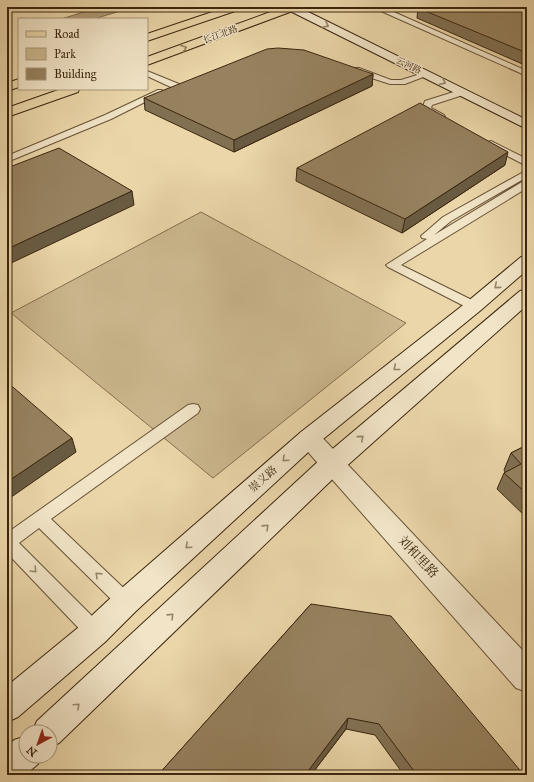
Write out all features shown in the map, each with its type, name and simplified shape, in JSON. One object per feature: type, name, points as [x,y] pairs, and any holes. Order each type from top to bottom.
[{"type":"main road","name":"长江北路","points":[[148,38],[238,7]]},
{"type":"main road","name":"长江北路","points":[[148,62],[292,7]]},
{"type":"main road","points":[[7,87],[18,83]]},
{"type":"main road","points":[[7,113],[70,90]]},
{"type":"street","name":"云河路","points":[[292,7],[527,125]]},
{"type":"street","name":"崇义路","points":[[7,706],[95,632],[126,602],[309,438],[474,306],[527,261]]},
{"type":"street","points":[[56,724],[332,464],[527,295]]},
{"type":"street","name":"刘和里路","points":[[309,438],[527,677]]},
{"type":"street","points":[[7,769],[18,759]]},
{"type":"lane","points":[[384,7],[383,10],[527,74]]},
{"type":"lane","points":[[348,67],[390,82],[402,82],[427,74]]},
{"type":"lane","points":[[7,159],[108,117],[155,94],[180,84],[148,73]]},
{"type":"lane","points":[[145,90],[155,94]]},
{"type":"lane","points":[[446,120],[426,109],[428,103],[463,92]]},
{"type":"lane","points":[[480,138],[527,163]]},
{"type":"lane","points":[[474,306],[392,265],[527,178]]},
{"type":"lane","points":[[95,632],[7,542],[193,409]]},
{"type":"lane","points":[[40,518],[126,602]]},
{"type":"green space","points":[[201,212],[406,323],[213,478],[11,313]]},
{"type":"shaded area","points":[[100,7],[133,7],[97,18],[64,18]]},
{"type":"building","points":[[527,7],[527,53],[418,8]]},
{"type":"building","points":[[278,48],[304,50],[373,74],[234,140],[144,98],[267,49]]},
{"type":"building","points":[[420,103],[508,152],[405,219],[297,168]]},
{"type":"building","points":[[59,148],[132,191],[7,249],[7,168]]},
{"type":"building","points":[[7,382],[72,438],[7,482]]},
{"type":"building","points":[[527,445],[527,494],[504,473],[521,464],[511,453]]},
{"type":"building","points":[[311,604],[391,616],[524,775],[417,775],[379,724],[348,718],[305,775],[158,775]]}]
